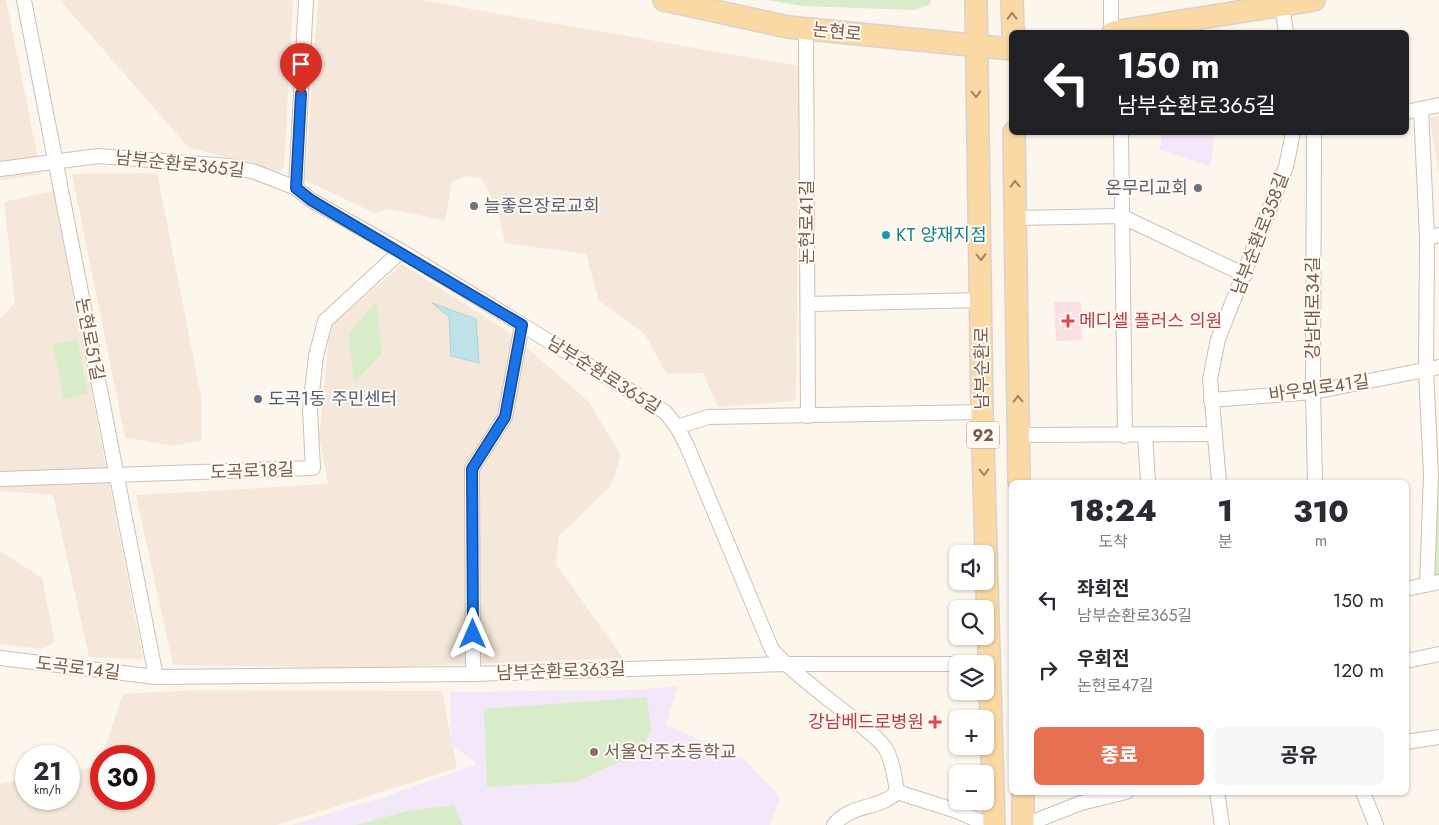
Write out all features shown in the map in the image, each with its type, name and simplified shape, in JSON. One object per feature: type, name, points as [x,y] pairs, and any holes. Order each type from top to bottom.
[{"type":"main road","name":"논현로","points":[[664,0],[806,29],[1009,49]]},
{"type":"main road","name":"남부순환로","points":[[976,0],[975,46],[982,300],[982,412],[988,655]]},
{"type":"main road","points":[[1012,0],[1013,30]]},
{"type":"main road","points":[[1125,30],[1314,0]]},
{"type":"main road","name":"남부순환로","points":[[1014,135],[1019,480]]},
{"type":"main road","name":"남부순환로","points":[[989,700],[994,825]]},
{"type":"main road","points":[[1023,795],[1024,825]]},
{"type":"street","name":"논현로51길","points":[[24,0],[156,677]]},
{"type":"street","points":[[296,188],[306,0]]},
{"type":"street","points":[[1111,0],[1112,30]]},
{"type":"street","points":[[1282,6],[1286,30]]},
{"type":"street","name":"논현로41길","points":[[806,29],[808,416]]},
{"type":"street","points":[[1409,111],[1439,105]]},
{"type":"street","points":[[1409,588],[1433,583],[1435,474],[1433,237],[1421,109]]},
{"type":"street","points":[[1121,135],[1125,436]]},
{"type":"street","name":"남부순환로358길","points":[[1219,480],[1210,379],[1218,339],[1286,167],[1293,135]]},
{"type":"street","name":"강남대로34길","points":[[1314,135],[1313,392],[1316,480]]},
{"type":"street","name":"남부순환로365길","points":[[0,169],[54,160],[98,156],[229,166],[255,172],[296,188],[311,200],[401,251],[665,412],[677,427],[708,417],[982,412]]},
{"type":"street","points":[[1015,218],[1121,216],[1244,275]]},
{"type":"street","name":"도곡로18길","points":[[0,479],[313,468],[310,410],[316,356],[325,321],[401,251]]},
{"type":"street","points":[[808,304],[982,300]]},
{"type":"street","points":[[473,674],[472,469],[505,417],[522,325]]},
{"type":"street","name":"바우뫼로41길","points":[[1211,400],[1313,392],[1433,369]]},
{"type":"street","points":[[677,427],[694,461],[772,650],[785,664],[838,705],[879,741],[886,750],[893,767],[898,792]]},
{"type":"street","points":[[1018,435],[1125,436],[1214,434]]},
{"type":"street","points":[[1145,435],[1148,480]]},
{"type":"street","points":[[1409,661],[1439,654]]},
{"type":"street","name":"도곡로14길","points":[[0,658],[156,677]]},
{"type":"street","name":"남부순환로363길","points":[[156,677],[473,674],[785,664],[949,664]]},
{"type":"street","points":[[1409,742],[1439,737]]},
{"type":"street","points":[[834,825],[843,814],[891,799],[898,792]]},
{"type":"street","points":[[898,792],[957,811],[988,825]]},
{"type":"street","points":[[1024,825],[1081,803],[1114,795]]},
{"type":"street","points":[[1217,795],[1222,825]]},
{"type":"street","points":[[1364,795],[1376,825]]},
{"type":"shaded area","points":[[0,0],[6,0],[41,174],[0,181]]},
{"type":"shaded area","points":[[60,0],[293,0],[284,167],[280,172],[188,147]]},
{"type":"shaded area","points":[[318,0],[420,0],[799,66],[796,401],[718,407],[703,373],[666,374],[645,334],[599,301],[586,254],[505,243],[498,211],[482,179],[465,176],[452,182],[445,221],[390,209],[374,213],[305,180]]},
{"type":"shaded area","points":[[1439,116],[1439,174],[1429,117]]},
{"type":"shaded area","points":[[1162,135],[1214,135],[1211,167],[1160,150]]},
{"type":"shaded area","points":[[157,173],[201,396],[201,441],[171,446],[125,437],[72,174]]},
{"type":"shaded area","points":[[53,191],[143,659],[89,657],[53,495],[0,491],[0,319],[15,302],[4,202]]},
{"type":"shaded area","points":[[402,264],[510,333],[589,402],[621,455],[611,486],[559,536],[556,564],[623,658],[366,668],[173,665],[136,495],[328,484],[319,436],[330,327]]},
{"type":"shaded area","name":"메디셀 플러스 의원","points":[[1054,302],[1081,302],[1082,340],[1056,341]]},
{"type":"shaded area","points":[[0,551],[42,578],[55,642],[42,649],[0,644]]},
{"type":"shaded area","name":"서울언주초등학교","points":[[678,686],[666,725],[744,759],[780,797],[770,825],[291,825],[381,798],[477,764],[451,744],[450,692],[632,690]]},
{"type":"shaded area","points":[[195,690],[442,691],[457,768],[277,825],[0,825],[0,784],[15,781],[15,810],[80,810],[80,770],[90,768],[90,810],[155,810],[155,745],[106,745],[123,694]]},
{"type":"green space","points":[[766,0],[931,0],[929,5],[914,10],[802,6]]},
{"type":"green space","points":[[376,302],[382,353],[354,383],[348,334]]},
{"type":"green space","points":[[77,340],[88,394],[64,399],[53,344]]},
{"type":"green space","points":[[1439,480],[1439,575],[1432,576],[1435,481]]},
{"type":"green space","points":[[647,697],[651,730],[640,752],[576,782],[487,787],[484,709]]},
{"type":"green space","points":[[454,805],[463,825],[356,825],[408,811]]},
{"type":"water","points":[[432,303],[476,319],[479,363],[451,356],[449,317]]},
{"type":"place","name":"온무리교회","points":[[1198,188]]},
{"type":"place","name":"늘좋은장로교회","points":[[474,206]]},
{"type":"place","name":"KT 양재지점","points":[[886,235]]},
{"type":"place","name":"메디셀 플러스 의원","points":[[1068,321]]},
{"type":"place","name":"도곡1동 주민센터","points":[[258,399]]},
{"type":"place","name":"강남베드로병원","points":[[935,722]]},
{"type":"place","name":"서울언주초등학교","points":[[594,752]]},
{"type":"route","points":[[301,94],[296,188],[311,200],[401,251],[522,325],[505,417],[472,469],[473,634]]}]
